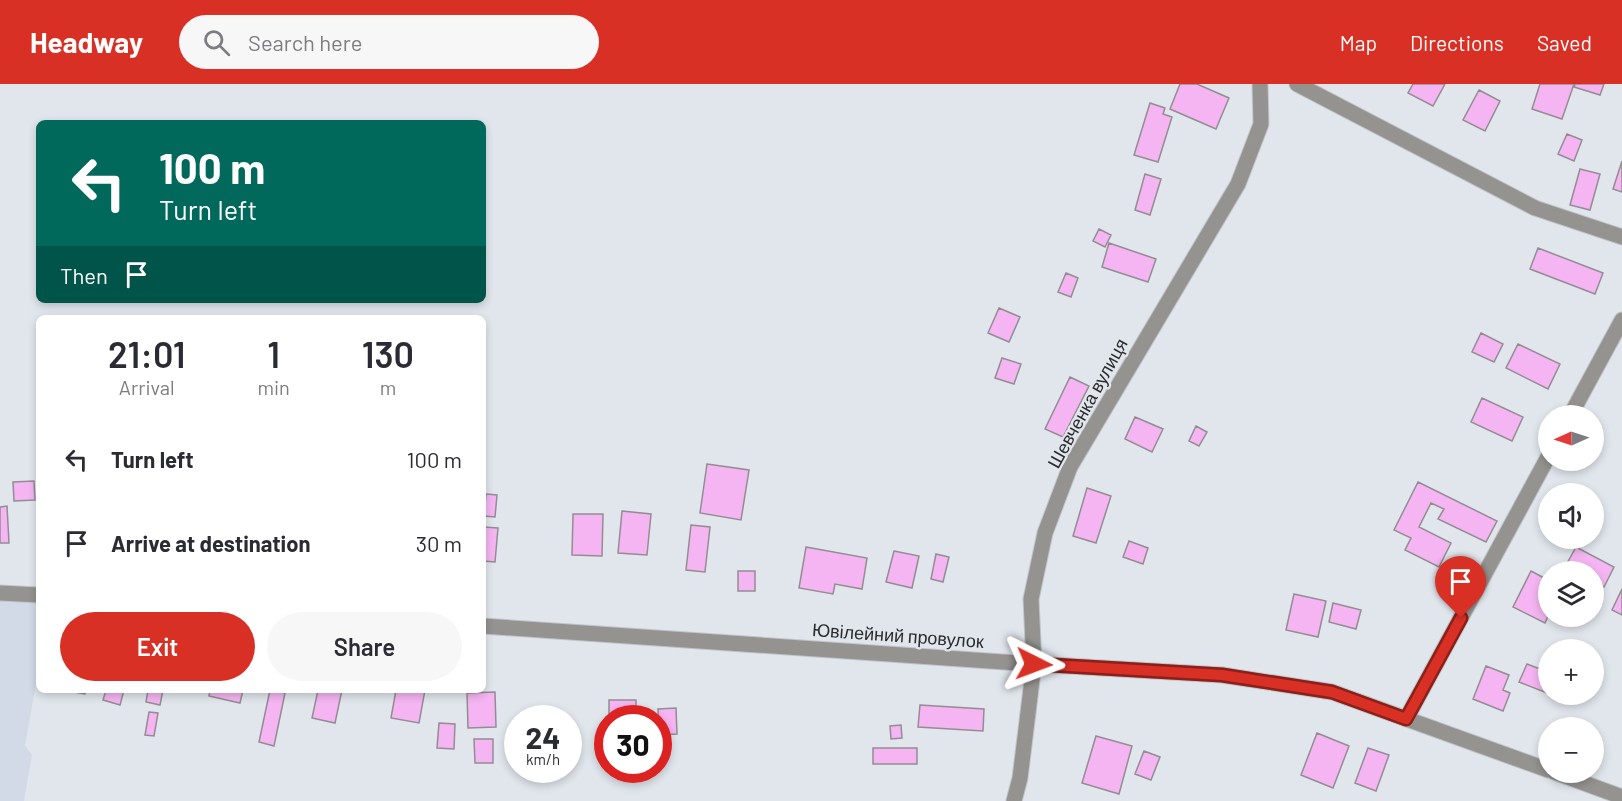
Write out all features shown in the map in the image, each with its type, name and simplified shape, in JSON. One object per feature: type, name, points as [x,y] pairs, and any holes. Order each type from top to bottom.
[{"type":"street","name":"Шевченка вулиця","points":[[1014,801],[1020,778],[1034,664],[1031,598],[1046,533],[1070,467],[1238,184],[1261,124],[1260,84]]},
{"type":"street","points":[[1298,84],[1535,208],[1622,237]]},
{"type":"street","points":[[1576,405],[1622,320]]},
{"type":"street","points":[[1406,719],[1540,471]]},
{"type":"street","points":[[0,592],[36,595]]},
{"type":"street","name":"Ювілейний провулок","points":[[486,626],[1222,675],[1332,692],[1538,766]]},
{"type":"street","points":[[1584,783],[1622,797]]},
{"type":"shaded area","points":[[0,594],[36,597],[36,684],[25,745],[32,755],[24,801],[0,801]]},
{"type":"building","points":[[1180,84],[1197,84],[1229,98],[1216,129],[1170,109]]},
{"type":"building","points":[[1413,84],[1445,84],[1433,106],[1408,93]]},
{"type":"building","points":[[1540,84],[1574,84],[1562,119],[1532,109]]},
{"type":"building","points":[[1575,84],[1604,84],[1600,95],[1574,87]]},
{"type":"building","points":[[1479,90],[1500,101],[1485,131],[1463,120]]},
{"type":"building","points":[[1150,103],[1165,108],[1163,114],[1172,117],[1158,162],[1134,155]]},
{"type":"building","points":[[1567,134],[1582,140],[1574,161],[1558,154]]},
{"type":"building","points":[[1622,161],[1622,192],[1613,189]]},
{"type":"building","points":[[1580,169],[1600,174],[1590,210],[1570,205]]},
{"type":"building","points":[[1145,174],[1161,179],[1150,215],[1135,210]]},
{"type":"building","points":[[1099,229],[1111,235],[1105,247],[1093,241]]},
{"type":"building","points":[[1109,243],[1156,259],[1148,282],[1102,267]]},
{"type":"building","points":[[1538,248],[1603,273],[1595,294],[1530,269]]},
{"type":"building","points":[[1066,273],[1078,278],[1071,297],[1058,292]]},
{"type":"building","points":[[999,308],[1020,317],[1009,342],[988,333]]},
{"type":"building","points":[[1481,333],[1503,344],[1494,362],[1472,352]]},
{"type":"building","points":[[1518,344],[1560,364],[1548,389],[1506,368]]},
{"type":"building","points":[[1002,358],[1021,364],[1014,384],[995,378]]},
{"type":"building","points":[[1070,377],[1089,386],[1063,437],[1045,429]]},
{"type":"building","points":[[1482,398],[1523,417],[1512,441],[1471,422]]},
{"type":"building","points":[[1135,417],[1163,429],[1152,452],[1125,439]]},
{"type":"building","points":[[1196,426],[1207,432],[1199,446],[1189,441]]},
{"type":"building","points":[[707,464],[749,470],[741,520],[700,513]]},
{"type":"building","points":[[34,481],[35,500],[14,501],[13,482]]},
{"type":"building","points":[[1418,482],[1497,521],[1486,542],[1438,519],[1444,509],[1431,503],[1419,527],[1451,543],[1439,567],[1405,550],[1411,538],[1394,530]]},
{"type":"building","points":[[1087,488],[1111,496],[1096,543],[1073,536]]},
{"type":"building","points":[[486,494],[497,495],[495,517],[486,516]]},
{"type":"building","points":[[7,506],[9,543],[0,543],[0,507]]},
{"type":"building","points":[[622,511],[651,514],[647,555],[618,553]]},
{"type":"building","points":[[573,514],[603,514],[602,556],[572,555]]},
{"type":"building","points":[[691,525],[710,527],[705,572],[686,570]]},
{"type":"building","points":[[486,527],[498,528],[495,562],[486,561]]},
{"type":"building","points":[[1129,541],[1148,548],[1143,564],[1123,557]]},
{"type":"building","points":[[806,547],[867,558],[862,589],[835,584],[833,594],[799,588]]},
{"type":"building","points":[[1575,549],[1580,549],[1603,561],[1568,561]]},
{"type":"building","points":[[894,551],[919,556],[912,588],[886,582]]},
{"type":"building","points":[[936,554],[949,557],[943,582],[931,579]]},
{"type":"building","points":[[1604,562],[1614,567],[1604,587]]},
{"type":"building","points":[[738,571],[755,571],[755,591],[738,591]]},
{"type":"building","points":[[1531,571],[1538,575],[1538,620],[1513,607]]},
{"type":"building","points":[[1622,589],[1622,615],[1612,610]]},
{"type":"building","points":[[1294,594],[1326,601],[1318,637],[1286,630]]},
{"type":"building","points":[[1333,603],[1361,610],[1356,629],[1329,622]]},
{"type":"building","points":[[1527,664],[1538,668],[1538,689],[1519,682]]},
{"type":"building","points":[[1486,666],[1509,675],[1503,690],[1510,693],[1503,711],[1473,699]]},
{"type":"building","points":[[495,692],[496,727],[468,728],[467,693]]},
{"type":"building","points":[[105,693],[123,693],[120,705],[103,700]]},
{"type":"building","points":[[148,693],[162,693],[160,705],[146,702]]},
{"type":"building","points":[[210,693],[242,693],[240,703],[209,696]]},
{"type":"building","points":[[269,693],[285,693],[274,746],[259,742]]},
{"type":"building","points":[[317,693],[341,693],[335,723],[312,718]]},
{"type":"building","points":[[395,693],[424,693],[419,723],[391,718]]},
{"type":"building","points":[[609,700],[636,700],[636,705],[609,705]]},
{"type":"building","points":[[920,705],[984,709],[983,731],[918,727]]},
{"type":"building","points":[[672,708],[676,708],[677,734],[672,734]]},
{"type":"building","points":[[149,712],[158,713],[154,736],[145,735]]},
{"type":"building","points":[[439,723],[455,724],[454,749],[437,748]]},
{"type":"building","points":[[901,725],[902,738],[891,739],[890,726]]},
{"type":"building","points":[[1317,733],[1349,746],[1333,788],[1301,775]]},
{"type":"building","points":[[1096,736],[1132,746],[1119,794],[1082,783]]},
{"type":"building","points":[[474,739],[493,739],[493,763],[475,763]]},
{"type":"building","points":[[873,748],[917,748],[917,764],[873,764]]},
{"type":"building","points":[[1368,748],[1389,755],[1376,791],[1355,783]]},
{"type":"building","points":[[1144,751],[1160,757],[1151,780],[1135,774]]},
{"type":"route","points":[[1034,664],[1222,675],[1332,692],[1406,719],[1461,618]]}]
